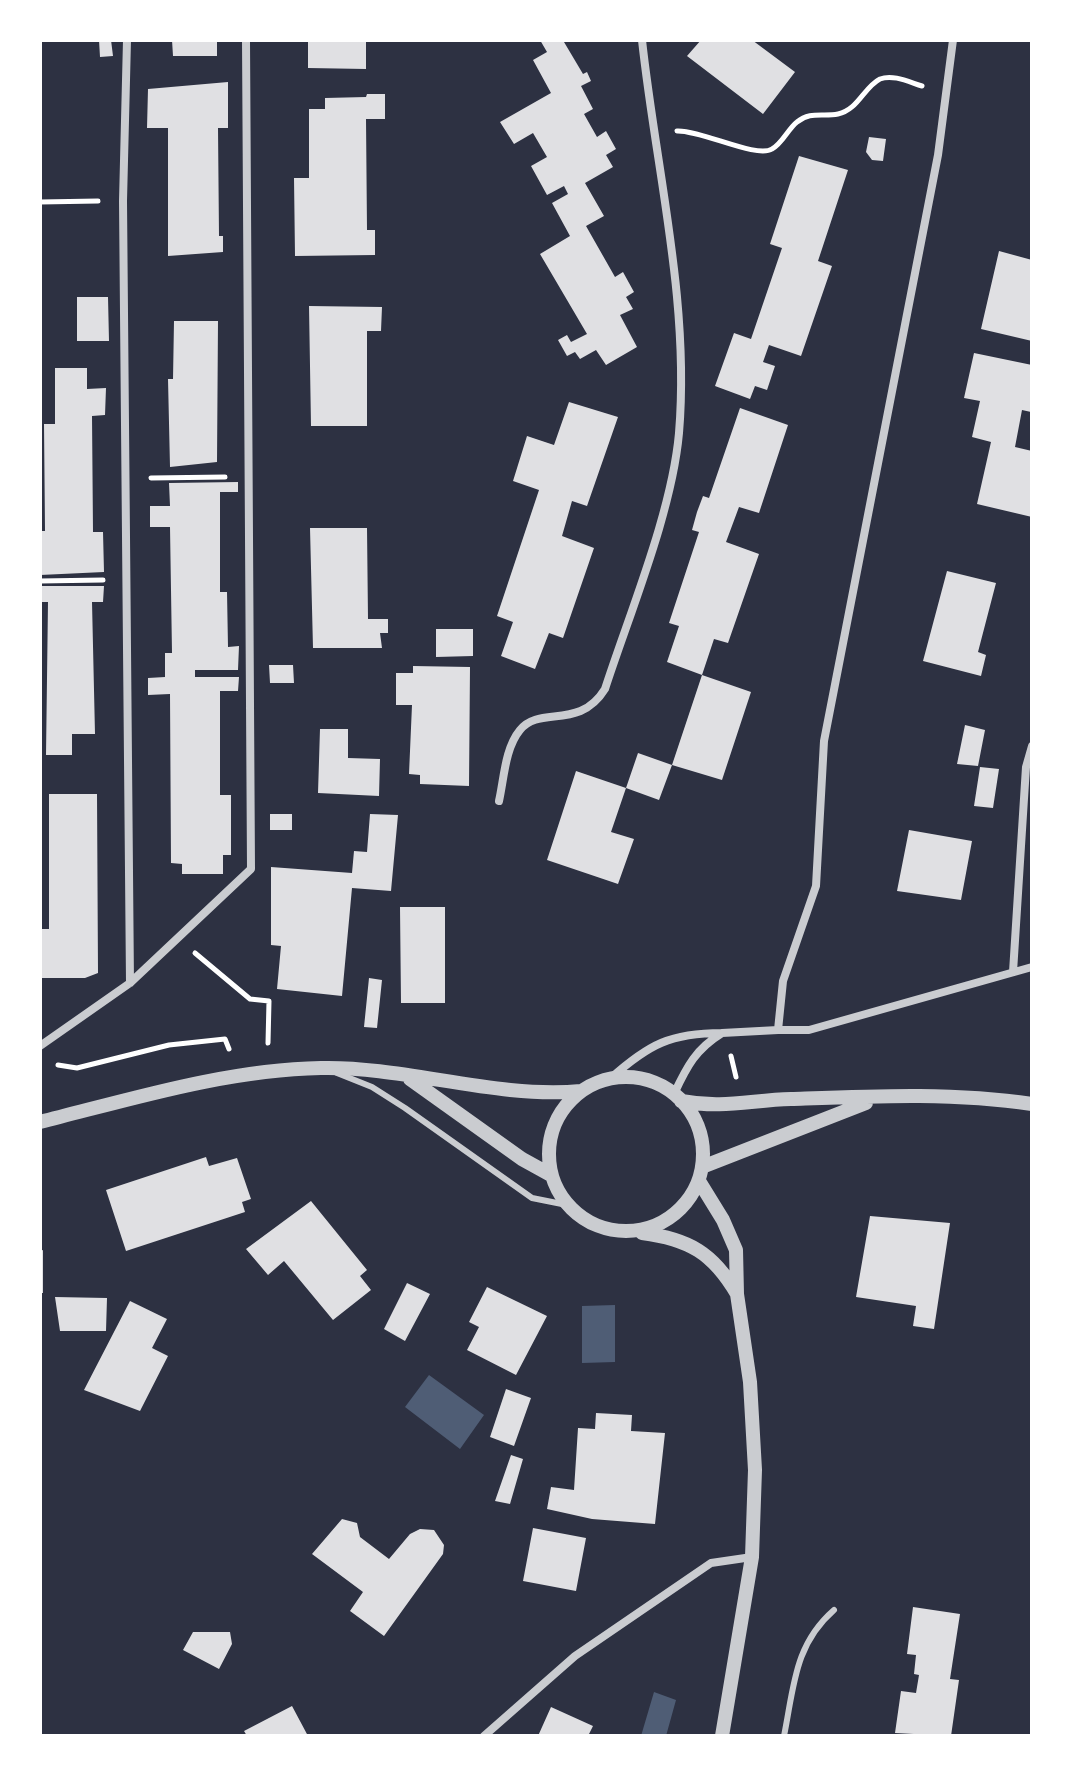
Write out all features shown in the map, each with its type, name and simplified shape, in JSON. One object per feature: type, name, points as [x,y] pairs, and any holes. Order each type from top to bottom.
[{"type":"street","points":[[127,40],[123,201],[130,983]]},
{"type":"street","points":[[40,1046],[130,983],[251,869],[246,40]]},
{"type":"street","points":[[499,801],[510,749],[519,731],[529,722],[578,714],[595,705],[605,689],[668,494],[679,435],[680,309],[652,133],[642,40]]},
{"type":"street","points":[[778,1030],[783,981],[816,886],[824,741],[923,236],[953,40]]},
{"type":"street","points":[[1013,972],[1026,767],[1032,746]]},
{"type":"street","points":[[737,1294],[727,1277],[695,1245],[669,1236],[596,1226],[567,1205],[551,1175],[548,1159],[553,1128],[569,1101],[581,1091],[611,1078],[635,1056],[663,1039],[692,1033],[809,1030],[1032,967]]},
{"type":"street","points":[[678,1097],[691,1058],[700,1047],[722,1033]]},
{"type":"street","points":[[40,1122],[215,1079],[322,1068],[557,1093],[581,1091]]},
{"type":"street","points":[[407,1077],[522,1159],[551,1175]]},
{"type":"street","points":[[611,1078],[644,1079],[678,1097],[714,1107],[782,1099],[876,1099],[937,1095],[1032,1104]]},
{"type":"street","points":[[678,1097],[700,1131],[700,1174],[736,1250],[737,1294],[750,1382],[755,1470],[752,1557],[722,1736]]},
{"type":"street","points":[[630,1232],[655,1226],[677,1213],[700,1174],[876,1099]]},
{"type":"street","points":[[484,1736],[575,1656],[711,1563],[752,1557]]},
{"type":"lane","points":[[322,1068],[372,1087],[532,1198],[567,1205]]},
{"type":"lane","points":[[784,1736],[802,1649],[816,1626],[834,1610]]},
{"type":"path","points":[[652,133],[686,131],[709,135],[760,152],[773,149],[797,121],[811,114],[839,114],[856,105],[879,80],[894,77],[946,94]]},
{"type":"path","points":[[40,202],[102,201]]},
{"type":"path","points":[[126,478],[249,476]]},
{"type":"path","points":[[40,581],[127,580]]},
{"type":"path","points":[[197,955],[250,999],[269,1001],[268,1045]]},
{"type":"path","points":[[58,1065],[77,1068],[169,1045],[225,1039],[230,1051]]},
{"type":"water","points":[[615,1305],[615,1362],[582,1363],[582,1306]]},
{"type":"water","points":[[429,1375],[484,1415],[460,1449],[405,1407]]},
{"type":"water","points":[[654,1692],[676,1700],[666,1736],[641,1736]]},
{"type":"building","points":[[99,40],[111,40],[113,56],[100,57]]},
{"type":"building","points":[[172,40],[217,40],[217,56],[173,56]]},
{"type":"building","points":[[308,40],[366,40],[366,69],[308,68]]},
{"type":"building","points":[[540,40],[567,40],[564,42],[583,74],[587,72],[591,81],[581,86],[593,109],[584,114],[597,137],[606,131],[616,149],[606,155],[613,167],[585,183],[604,216],[586,226],[615,277],[623,272],[634,292],[626,297],[633,309],[620,315],[637,347],[606,365],[596,350],[580,359],[575,352],[567,356],[558,340],[567,335],[571,342],[587,334],[540,254],[570,236],[552,203],[568,194],[564,186],[547,195],[531,166],[547,157],[533,133],[514,144],[500,122],[551,93],[533,60],[547,52]]},
{"type":"building","points":[[701,40],[752,40],[795,72],[763,114],[687,56]]},
{"type":"building","points":[[228,82],[228,128],[218,128],[219,236],[223,236],[223,252],[168,256],[168,128],[147,128],[148,89]]},
{"type":"building","points":[[367,94],[385,94],[385,119],[366,119],[367,230],[375,230],[375,255],[295,256],[294,178],[309,178],[309,109],[325,109],[325,98],[366,97]]},
{"type":"building","points":[[869,137],[886,139],[883,161],[872,160],[866,152]]},
{"type":"building","points":[[799,156],[848,170],[818,261],[832,266],[801,356],[769,345],[763,362],[775,366],[767,390],[755,386],[750,399],[715,386],[734,333],[751,339],[782,248],[770,244]]},
{"type":"building","points":[[999,251],[1032,260],[1032,341],[981,329]]},
{"type":"building","points":[[77,297],[108,297],[109,341],[77,341]]},
{"type":"building","points":[[309,306],[382,307],[381,331],[367,331],[367,426],[311,426]]},
{"type":"building","points":[[174,321],[218,321],[217,462],[170,467],[168,379],[173,379]]},
{"type":"building","points":[[974,353],[1032,365],[1031,412],[1022,410],[1015,447],[1032,451],[1032,517],[977,504],[991,442],[972,437],[980,401],[964,398]]},
{"type":"building","points":[[55,368],[87,368],[87,389],[106,388],[105,415],[92,416],[93,532],[103,532],[104,572],[40,575],[40,531],[45,531],[44,424],[55,424]]},
{"type":"building","points":[[569,402],[618,417],[587,506],[572,501],[562,536],[594,548],[563,638],[549,633],[535,669],[501,656],[513,622],[497,616],[539,490],[513,481],[527,436],[554,445]]},
{"type":"building","points":[[740,408],[788,425],[759,513],[739,507],[726,542],[759,554],[728,643],[714,639],[702,675],[667,662],[679,626],[669,623],[699,532],[692,530],[697,512],[703,496],[709,498]]},
{"type":"building","points":[[238,482],[238,492],[220,492],[220,592],[227,592],[228,647],[239,646],[238,670],[195,670],[195,677],[239,677],[238,691],[220,691],[220,795],[231,795],[231,855],[223,855],[223,874],[182,874],[182,864],[171,863],[170,694],[148,695],[148,678],[165,677],[165,653],[172,653],[170,527],[150,527],[150,506],[170,506],[169,483]]},
{"type":"building","points":[[310,528],[367,528],[368,619],[388,619],[388,633],[380,633],[382,648],[313,648]]},
{"type":"building","points":[[947,571],[996,583],[978,652],[986,655],[981,676],[923,661]]},
{"type":"building","points":[[40,586],[104,586],[103,602],[92,602],[95,734],[72,734],[72,755],[46,755],[48,602],[40,602]]},
{"type":"building","points":[[436,629],[473,629],[473,656],[436,657]]},
{"type":"building","points":[[269,665],[293,665],[294,683],[270,683]]},
{"type":"building","points":[[413,666],[470,667],[469,786],[420,784],[420,775],[409,774],[412,705],[396,705],[396,673],[413,673]]},
{"type":"building","points":[[702,675],[751,692],[722,780],[672,765]]},
{"type":"building","points":[[965,725],[985,730],[978,766],[957,764]]},
{"type":"building","points":[[320,729],[348,729],[348,758],[380,759],[379,796],[318,793]]},
{"type":"building","points":[[638,753],[672,765],[659,800],[626,788]]},
{"type":"building","points":[[980,767],[999,769],[993,808],[974,806]]},
{"type":"building","points":[[576,771],[626,788],[611,832],[634,839],[618,884],[547,860]]},
{"type":"building","points":[[49,794],[97,794],[98,973],[85,978],[40,978],[40,929],[49,929]]},
{"type":"building","points":[[270,814],[292,814],[292,830],[270,830]]},
{"type":"building","points":[[370,814],[398,815],[391,891],[352,888],[342,996],[277,989],[281,946],[271,945],[271,867],[352,873],[354,851],[367,852]]},
{"type":"building","points":[[909,830],[972,841],[961,900],[897,891]]},
{"type":"building","points":[[400,907],[445,907],[445,1003],[401,1003]]},
{"type":"building","points":[[369,978],[382,980],[377,1028],[364,1027]]},
{"type":"building","points":[[206,1157],[209,1166],[237,1158],[251,1199],[242,1202],[245,1212],[126,1251],[106,1190]]},
{"type":"building","points":[[311,1201],[367,1270],[360,1276],[371,1290],[333,1320],[284,1261],[268,1275],[246,1249]]},
{"type":"building","points":[[870,1216],[950,1223],[934,1329],[913,1326],[916,1306],[856,1297]]},
{"type":"building","points":[[43,1250],[43,1293],[40,1293],[40,1251]]},
{"type":"building","points":[[407,1283],[430,1294],[405,1341],[384,1329]]},
{"type":"building","points":[[487,1287],[547,1316],[516,1375],[467,1350],[479,1327],[469,1322]]},
{"type":"building","points":[[55,1297],[107,1298],[106,1331],[60,1331]]},
{"type":"building","points":[[130,1301],[167,1319],[152,1348],[168,1356],[140,1411],[84,1390]]},
{"type":"building","points":[[506,1389],[531,1398],[514,1446],[490,1437]]},
{"type":"building","points":[[596,1413],[632,1415],[631,1431],[665,1433],[655,1524],[592,1519],[547,1509],[551,1487],[574,1490],[578,1428],[595,1429]]},
{"type":"building","points":[[511,1455],[523,1459],[510,1504],[495,1501]]},
{"type":"building","points":[[342,1519],[357,1523],[360,1537],[389,1559],[410,1534],[420,1529],[434,1530],[444,1545],[443,1554],[384,1636],[350,1611],[363,1592],[312,1554]]},
{"type":"building","points":[[533,1528],[586,1538],[576,1591],[523,1581]]},
{"type":"building","points":[[913,1607],[960,1614],[950,1679],[959,1680],[951,1736],[895,1733],[901,1691],[916,1693],[919,1675],[914,1674],[916,1655],[907,1654]]},
{"type":"building","points":[[193,1632],[230,1632],[232,1644],[219,1669],[183,1650]]},
{"type":"building","points":[[292,1706],[308,1736],[247,1736],[244,1731]]},
{"type":"building","points":[[551,1707],[593,1726],[588,1736],[538,1736]]}]
